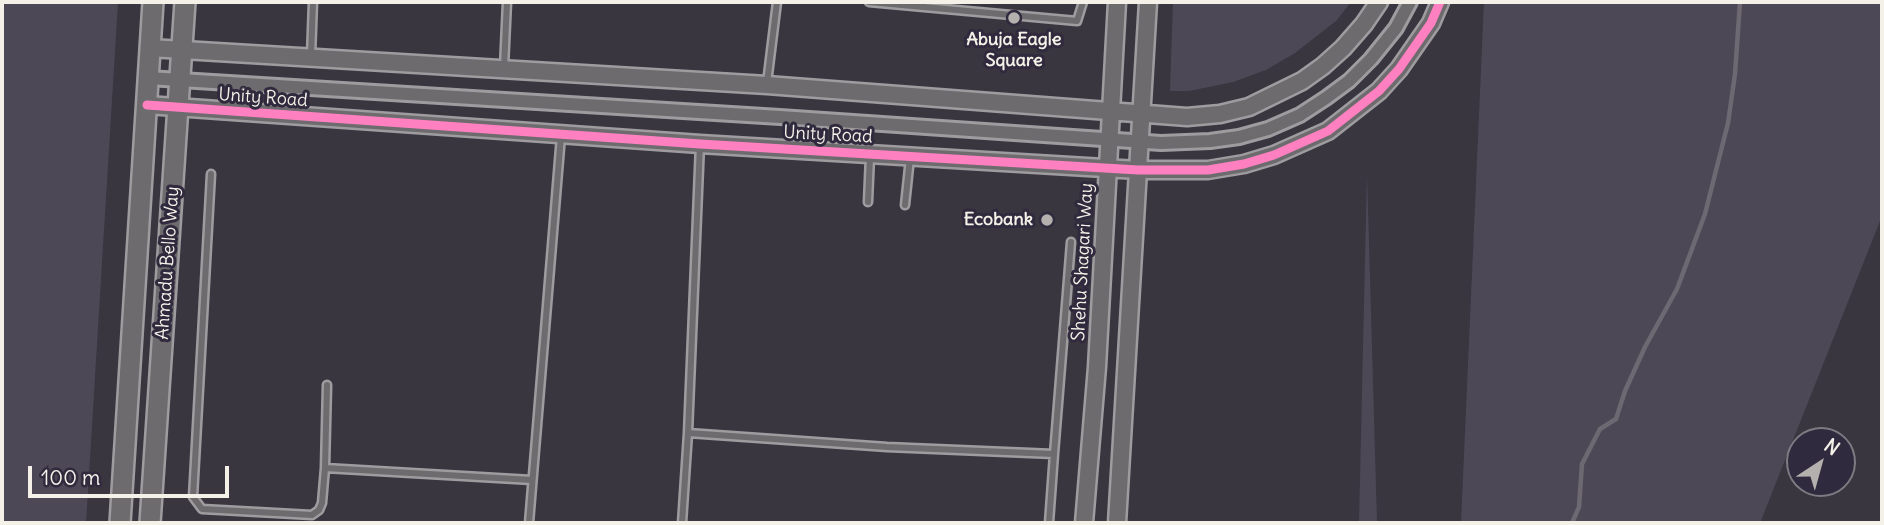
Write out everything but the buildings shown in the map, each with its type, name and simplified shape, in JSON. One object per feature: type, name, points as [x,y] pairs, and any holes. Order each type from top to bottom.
[{"type":"main road","name":"Ahmadu Bello Way","points":[[120,523],[153,2]]},
{"type":"main road","name":"Ahmadu Bello Way","points":[[150,523],[186,2]]},
{"type":"street","name":"Shehu Shagari Way","points":[[1084,523],[1097,367],[1116,2]]},
{"type":"street","points":[[1117,523],[1148,2]]},
{"type":"street","points":[[150,48],[767,85],[1188,117],[1220,114],[1249,107],[1279,94],[1323,66],[1343,48],[1379,2]]},
{"type":"street","name":"Unity Road","points":[[148,78],[1140,141],[1210,142],[1268,129],[1300,115],[1349,81],[1396,28],[1410,2]]},
{"type":"street","name":"Unity Road","points":[[147,105],[700,144],[1138,170],[1208,170],[1244,164],[1292,148],[1328,131],[1380,91],[1431,23],[1440,2]]},
{"type":"lane","points":[[311,58],[313,2]]},
{"type":"lane","points":[[504,69],[508,2]]},
{"type":"lane","points":[[767,85],[777,2]]},
{"type":"lane","points":[[869,2],[1077,21],[1083,2]]},
{"type":"lane","points":[[529,523],[561,134]]},
{"type":"lane","points":[[682,523],[700,144]]},
{"type":"lane","points":[[867,202],[870,154]]},
{"type":"lane","points":[[905,205],[910,156]]},
{"type":"lane","points":[[211,174],[193,497],[202,509],[312,515],[319,510],[325,468],[327,385]]},
{"type":"lane","points":[[1049,523],[1071,242]]},
{"type":"lane","points":[[688,433],[887,447],[1054,454]]},
{"type":"lane","points":[[325,468],[532,480]]},
{"type":"shaded area","points":[[2,2],[118,2],[86,523],[2,523]]},
{"type":"shaded area","points":[[1173,2],[1351,2],[1336,21],[1295,53],[1266,70],[1233,82],[1189,91],[1170,91]]},
{"type":"shaded area","points":[[1484,2],[1882,2],[1882,216],[1798,427],[1786,427],[1786,458],[1760,523],[1461,523]]},
{"type":"shaded area","points":[[1367,174],[1377,523],[1359,523]]},
{"type":"waterway","points":[[1572,523],[1579,507],[1582,464],[1600,429],[1616,419],[1625,391],[1645,347],[1677,289],[1705,214],[1728,123],[1735,74],[1740,2]]},
{"type":"cycle path","points":[[147,105],[700,144],[1138,170],[1208,170],[1244,164],[1274,155],[1328,131],[1379,91],[1399,69],[1431,23],[1440,2]]},
{"type":"place","name":"Abuja Eagle Square","points":[[1014,18]]},
{"type":"place","name":"Ecobank","points":[[1047,220]]}]
